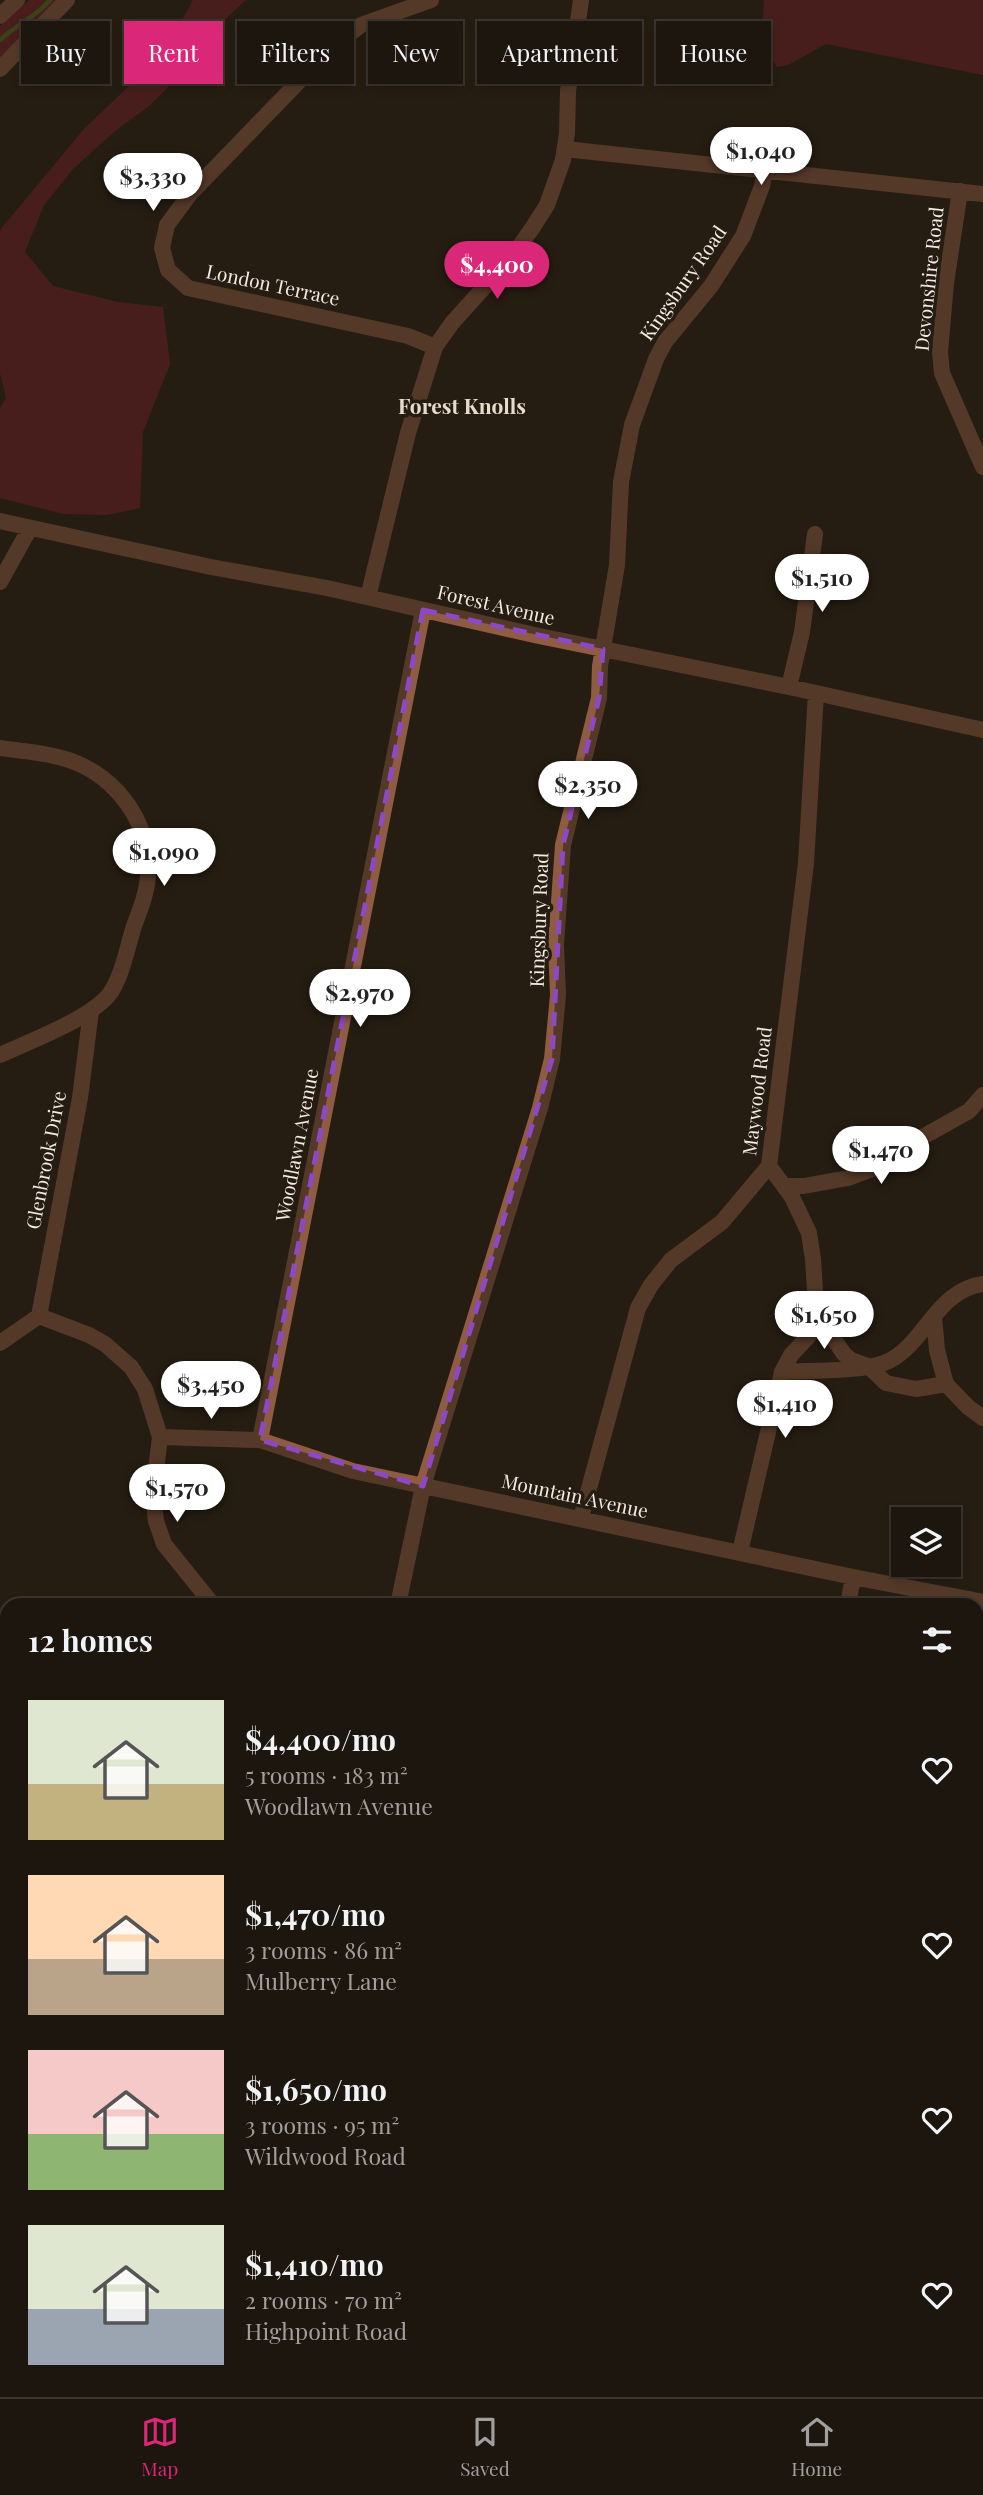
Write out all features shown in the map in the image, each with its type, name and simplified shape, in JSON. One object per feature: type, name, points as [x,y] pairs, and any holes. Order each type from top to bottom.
[{"type":"street","points":[[0,16],[17,0]]},
{"type":"street","points":[[0,69],[67,0]]},
{"type":"street","name":"London Terrace","points":[[431,0],[361,25],[345,37],[190,194],[167,225],[162,248],[168,270],[188,288],[408,337],[435,347]]},
{"type":"street","points":[[368,597],[408,433],[435,347],[452,323],[514,254],[547,205],[565,149],[568,91],[582,0]]},
{"type":"street","name":"Devonshire Road","points":[[565,149],[960,191],[946,283],[940,352],[943,373],[983,467]]},
{"type":"street","name":"Kingsbury Road","points":[[399,1598],[423,1486],[540,1108],[551,1059],[558,995],[556,944],[563,845],[598,698],[617,565],[621,482],[632,425],[665,342],[711,286],[743,236],[762,186],[765,169]]},
{"type":"street","points":[[960,191],[983,194]]},
{"type":"street","name":"Forest Avenue","points":[[0,521],[816,692],[983,730]]},
{"type":"street","points":[[0,582],[30,528]]},
{"type":"street","points":[[789,687],[802,632],[815,534]]},
{"type":"street","name":"Woodlawn Avenue","points":[[260,1440],[423,610]]},
{"type":"street","name":"Maywood Road","points":[[581,1518],[638,1308],[651,1284],[671,1260],[722,1222],[769,1166],[806,863],[816,692]]},
{"type":"street","points":[[0,748],[58,757],[95,772],[111,784],[137,820],[145,841],[148,874],[124,962],[110,992],[91,1011],[0,1055]]},
{"type":"street","name":"Glenbrook Drive","points":[[40,1316],[80,1098],[91,1011]]},
{"type":"street","points":[[785,1186],[804,1186],[848,1178],[880,1166],[919,1139],[969,1111],[983,1095]]},
{"type":"street","points":[[769,1166],[793,1197],[809,1233],[816,1306],[822,1322],[844,1353],[851,1360],[868,1366],[887,1383],[916,1389],[946,1384]]},
{"type":"street","points":[[782,1372],[886,1363],[899,1354],[956,1293],[969,1286],[983,1284]]},
{"type":"street","points":[[0,1343],[40,1316],[89,1335],[117,1353],[131,1367],[145,1389],[160,1437],[153,1494],[156,1521],[164,1544],[208,1598]]},
{"type":"street","points":[[934,1317],[937,1350],[946,1384],[983,1419]]},
{"type":"street","points":[[740,1552],[782,1372],[790,1355],[822,1322]]},
{"type":"street","name":"Mountain Avenue","points":[[160,1437],[260,1440],[353,1471],[962,1598]]},
{"type":"street","points":[[849,1598],[853,1577]]},
{"type":"highlighted area","points":[[423,610],[603,649],[599,698],[563,845],[552,1059],[423,1486],[260,1440]]},
{"type":"shaded area","points":[[29,0],[58,0],[37,21],[21,21],[21,38],[0,59],[0,26]]},
{"type":"shaded area","points":[[193,0],[246,0],[223,21],[182,21]]},
{"type":"shaded area","points":[[764,0],[983,0],[983,75],[826,44],[788,65],[777,67],[771,58],[771,21],[763,21]]},
{"type":"shaded area","points":[[131,84],[172,84],[73,169],[44,205],[25,252],[53,286],[118,302],[163,307],[170,364],[143,432],[140,508],[107,515],[64,514],[0,498],[0,408],[6,398],[0,373],[0,230],[84,129]]},
{"type":"waterway","points":[[0,40],[50,0]]},
{"type":"district","name":"Forest Knolls","points":[[462,407]]}]
